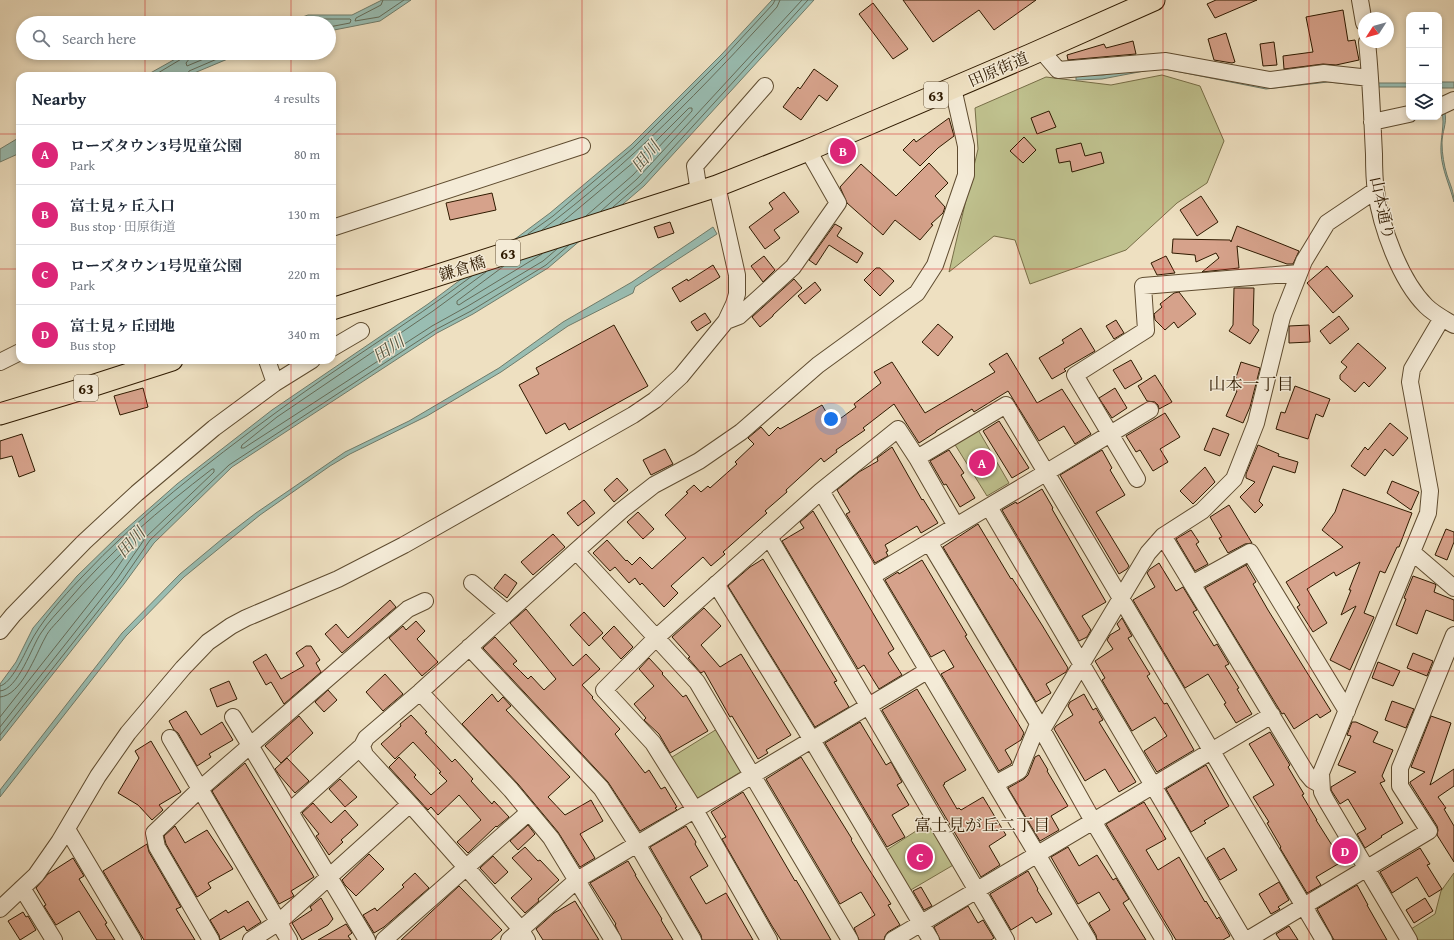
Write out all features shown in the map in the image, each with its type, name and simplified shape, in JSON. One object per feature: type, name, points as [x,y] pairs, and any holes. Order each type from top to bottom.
[{"type":"main road","name":"田原街道","points":[[700,192],[808,150],[1154,0]]},
{"type":"main road","name":"鎌倉橋","points":[[336,308],[700,192]]},
{"type":"main road","name":"63","points":[[0,414],[160,364]]},
{"type":"street","points":[[1360,0],[1362,12]]},
{"type":"street","name":"山本通り","points":[[1367,48],[1370,78],[1376,190],[1391,246],[1403,274],[1416,293],[1426,306],[1448,321]]},
{"type":"street","points":[[1041,50],[1058,70],[1166,61],[1270,80],[1324,74],[1370,78]]},
{"type":"street","points":[[0,909],[36,875],[67,829],[98,776],[128,733],[183,668],[208,642],[231,626],[246,618],[338,579],[404,545],[633,415],[655,400],[673,384],[726,321],[738,294],[737,275],[700,192],[695,166],[765,86]]},
{"type":"street","points":[[290,811],[362,746],[366,738],[420,692],[622,510],[654,485],[699,461],[741,432],[818,365],[917,293],[935,265],[966,175],[966,146],[953,88]]},
{"type":"street","points":[[1442,106],[1454,100]]},
{"type":"street","points":[[1372,122],[1406,115]]},
{"type":"street","points":[[336,227],[582,146]]},
{"type":"street","points":[[726,321],[739,316],[792,267],[838,203],[808,150]]},
{"type":"street","points":[[995,784],[1019,771],[1040,727],[1082,664],[1148,554],[1163,536],[1202,511],[1234,479],[1256,423],[1282,317],[1304,260],[1328,223],[1376,190]]},
{"type":"street","points":[[1137,479],[1075,375],[1146,330],[1143,286],[1299,273]]},
{"type":"street","points":[[1408,940],[1326,800],[1321,784],[1321,773],[1428,513],[1430,491],[1410,382],[1412,369],[1448,321]]},
{"type":"street","points":[[336,346],[361,331]]},
{"type":"street","points":[[0,362],[16,354]]},
{"type":"street","points":[[268,364],[275,383]]},
{"type":"street","points":[[0,631],[13,615],[84,542],[137,493],[214,428],[275,383],[306,364]]},
{"type":"street","points":[[917,458],[1006,405],[1324,940]]},
{"type":"street","points":[[872,576],[1150,410]]},
{"type":"street","points":[[769,940],[653,742],[604,690],[657,637],[716,584],[821,491],[898,429],[917,458],[956,526]]},
{"type":"street","points":[[821,491],[1088,940]]},
{"type":"street","points":[[989,506],[1244,940]]},
{"type":"street","points":[[1163,536],[1307,774],[1312,780],[1321,784]]},
{"type":"street","points":[[769,537],[1006,940]]},
{"type":"street","points":[[930,542],[1164,940]]},
{"type":"street","points":[[576,550],[697,682],[850,940]]},
{"type":"street","points":[[1192,584],[1250,552],[1346,711]]},
{"type":"street","points":[[1412,552],[1454,588]]},
{"type":"street","points":[[472,583],[507,613]]},
{"type":"street","points":[[716,584],[812,740],[931,940]]},
{"type":"street","points":[[211,940],[157,847],[154,833],[200,789],[408,609],[425,601]]},
{"type":"street","points":[[1247,940],[1429,831],[1400,786],[1400,768],[1454,635]]},
{"type":"street","points":[[469,647],[601,788],[637,844],[693,940]]},
{"type":"street","points":[[508,940],[524,935],[577,880],[927,671]]},
{"type":"street","points":[[420,692],[511,790],[551,838],[613,940]]},
{"type":"street","points":[[893,940],[1272,715]]},
{"type":"street","points":[[233,717],[367,940]]},
{"type":"street","points":[[170,738],[289,940]]},
{"type":"street","points":[[362,746],[365,755],[467,868],[524,935]]},
{"type":"street","points":[[251,940],[279,922],[410,804]]},
{"type":"street","points":[[384,940],[529,812]]},
{"type":"street","points":[[67,829],[133,940]]},
{"type":"street","points":[[22,888],[54,940]]},
{"type":"green space","points":[[1162,75],[1200,86],[1224,141],[1207,183],[1177,203],[1126,250],[1030,284],[1015,240],[994,236],[949,272],[978,149],[975,108],[1046,77],[1111,85]]},
{"type":"green space","points":[[977,428],[1009,483],[987,496],[954,443]]},
{"type":"green space","points":[[717,729],[742,771],[695,800],[669,759]]},
{"type":"green space","points":[[930,822],[955,864],[909,891],[885,851]]},
{"type":"green space","points":[[1454,873],[1454,940],[1418,940],[1411,929],[1435,914],[1441,891]]},
{"type":"water","points":[[382,0],[411,0],[380,21],[336,30],[336,16],[305,16],[352,15]]},
{"type":"water","name":"田川","points":[[772,0],[814,0],[644,186],[548,268],[473,314],[437,333],[232,467],[154,543],[124,584],[0,741],[0,684],[16,662],[33,628],[77,576],[118,536],[177,484],[272,410],[428,304],[550,213],[631,145],[722,54]]},
{"type":"water","points":[[174,60],[225,60],[197,72],[152,72]]},
{"type":"water","points":[[1161,65],[1378,83],[1406,83],[1406,87],[1378,87],[1328,82],[1266,89],[1160,68],[1102,79],[1076,80],[1076,76],[1103,75]]},
{"type":"water","points":[[1442,82],[1454,82],[1454,88],[1442,88]]},
{"type":"water","points":[[1442,112],[1445,113],[1445,124],[1442,139],[1443,155],[1446,171],[1453,191],[1454,202],[1444,172],[1442,159],[1441,148],[1443,122]]},
{"type":"water","points":[[16,139],[16,155],[0,162],[0,149]]},
{"type":"water","points":[[713,227],[717,234],[635,287],[633,293],[568,326],[501,372],[427,416],[350,454],[330,466],[260,515],[184,577],[126,636],[0,797],[0,790],[122,633],[180,574],[222,539],[256,513],[345,452],[409,421],[499,368],[563,322],[632,282]]},
{"type":"building","points":[[903,0],[1036,0],[994,30],[979,10],[933,42]]},
{"type":"building","points":[[1216,0],[1257,0],[1215,18],[1207,4]]},
{"type":"building","points":[[873,3],[908,49],[893,59],[859,14]]},
{"type":"building","points":[[1343,10],[1348,41],[1355,40],[1359,60],[1336,65],[1323,64],[1284,69],[1283,56],[1313,52],[1306,17]]},
{"type":"building","points":[[1226,33],[1235,62],[1232,63],[1214,60],[1208,39]]},
{"type":"building","points":[[1133,41],[1136,54],[1068,60],[1067,55],[1104,44],[1106,48]]},
{"type":"building","points":[[1274,42],[1277,65],[1263,66],[1260,44]]},
{"type":"building","points":[[814,69],[838,86],[827,101],[819,95],[801,120],[783,107],[798,87],[800,89]]},
{"type":"building","points":[[1049,111],[1056,127],[1037,134],[1031,118]]},
{"type":"building","points":[[949,118],[954,136],[938,148],[920,166],[903,150],[914,139],[916,142]]},
{"type":"building","points":[[1024,137],[1036,150],[1023,163],[1010,151]]},
{"type":"building","points":[[1081,143],[1085,156],[1101,152],[1104,163],[1072,172],[1070,161],[1059,163],[1056,149]]},
{"type":"building","points":[[929,163],[948,183],[935,196],[945,207],[943,213],[931,224],[933,225],[920,240],[895,220],[883,235],[847,203],[840,187],[861,164],[896,196]]},
{"type":"building","points":[[784,192],[799,212],[774,230],[780,238],[765,249],[749,227],[773,209],[769,203]]},
{"type":"building","points":[[492,193],[496,210],[450,220],[446,203]]},
{"type":"building","points":[[1201,196],[1218,222],[1197,236],[1180,210]]},
{"type":"building","points":[[670,222],[674,233],[658,238],[654,227]]},
{"type":"building","points":[[835,224],[842,228],[837,236],[863,253],[857,263],[829,245],[816,265],[809,260]]},
{"type":"building","points":[[1237,226],[1299,251],[1293,264],[1287,264],[1237,246],[1239,268],[1202,272],[1219,258],[1216,253],[1196,262],[1195,255],[1172,253],[1173,239],[1230,240],[1231,242]]},
{"type":"building","points":[[764,256],[775,270],[763,282],[751,266]]},
{"type":"building","points":[[1166,256],[1175,273],[1157,275],[1151,263]]},
{"type":"building","points":[[713,265],[720,277],[680,302],[672,288],[687,279],[688,281]]},
{"type":"building","points":[[1327,266],[1353,296],[1333,313],[1307,283]]},
{"type":"building","points":[[876,268],[880,268],[894,281],[880,296],[864,280]]},
{"type":"building","points":[[794,279],[802,288],[760,327],[752,317]]},
{"type":"building","points":[[815,282],[821,290],[805,304],[798,296]]},
{"type":"building","points":[[1234,288],[1254,288],[1253,325],[1259,330],[1250,344],[1229,331],[1233,325]]},
{"type":"building","points":[[1179,292],[1196,314],[1178,328],[1174,322],[1165,330],[1155,320],[1154,314],[1162,307],[1160,304],[1174,293]]},
{"type":"building","points":[[705,313],[711,322],[697,331],[691,322]]},
{"type":"building","points":[[1339,316],[1349,329],[1330,344],[1320,331]]},
{"type":"building","points":[[1116,320],[1124,333],[1114,339],[1106,326]]},
{"type":"building","points":[[938,324],[953,337],[938,356],[922,342]]},
{"type":"building","points":[[614,325],[648,386],[569,430],[565,423],[546,434],[519,385],[539,374],[536,368]]},
{"type":"building","points":[[1309,325],[1310,342],[1289,343],[1289,326]]},
{"type":"building","points":[[1081,328],[1095,351],[1064,369],[1066,371],[1052,379],[1039,358],[1064,343],[1062,340]]},
{"type":"building","points":[[1358,343],[1386,368],[1369,387],[1364,382],[1355,392],[1340,379],[1340,375],[1347,367],[1341,362]]},
{"type":"building","points":[[1007,353],[1037,403],[1062,389],[1091,434],[1075,444],[1064,426],[1039,441],[1008,391],[974,412],[972,409],[919,443],[894,404],[863,428],[865,430],[836,450],[837,452],[824,462],[821,458],[786,490],[787,492],[765,511],[767,513],[723,552],[725,554],[711,566],[703,557],[671,586],[678,593],[664,607],[642,583],[640,585],[635,578],[629,583],[615,567],[610,571],[593,553],[607,540],[626,561],[627,560],[632,565],[640,557],[652,569],[686,538],[665,515],[688,493],[686,492],[694,485],[701,492],[708,486],[710,488],[737,464],[735,462],[754,444],[748,438],[761,427],[769,436],[778,427],[780,429],[822,405],[833,424],[856,407],[854,404],[881,383],[874,372],[892,362],[925,413],[995,372],[989,364]]},
{"type":"building","points":[[1131,360],[1142,379],[1125,389],[1113,370]]},
{"type":"building","points":[[1241,362],[1260,368],[1250,407],[1243,423],[1226,416],[1237,391],[1232,390]]},
{"type":"building","points":[[1155,375],[1172,402],[1159,409],[1155,402],[1147,401],[1138,386]]},
{"type":"building","points":[[1295,386],[1330,399],[1323,417],[1316,414],[1308,439],[1276,429],[1281,412],[1285,413]]},
{"type":"building","points":[[143,388],[148,407],[120,415],[114,396]]},
{"type":"building","points":[[1115,388],[1127,408],[1112,418],[1099,398]]},
{"type":"building","points":[[1165,413],[1180,437],[1160,449],[1168,462],[1153,471],[1140,450],[1136,452],[1126,436]]},
{"type":"building","points":[[999,421],[1029,468],[1012,478],[983,431]]},
{"type":"building","points":[[1390,423],[1408,438],[1393,456],[1385,449],[1365,476],[1351,466],[1365,447],[1368,450]]},
{"type":"building","points":[[1213,428],[1229,434],[1220,456],[1204,450]]},
{"type":"building","points":[[22,434],[35,471],[19,477],[12,456],[0,459],[0,441]]},
{"type":"building","points":[[1258,445],[1279,454],[1278,456],[1298,462],[1295,473],[1273,466],[1259,501],[1263,505],[1255,513],[1240,497],[1255,482],[1246,478],[1246,474]]},
{"type":"building","points":[[892,447],[922,500],[923,499],[938,523],[921,533],[917,526],[885,545],[888,551],[886,552],[888,556],[875,563],[846,514],[850,512],[837,490],[859,472],[878,461],[877,458]]},
{"type":"building","points":[[665,449],[673,464],[651,475],[643,460]]},
{"type":"building","points":[[949,450],[964,473],[961,475],[975,498],[960,507],[946,484],[944,485],[930,461]]},
{"type":"building","points":[[1102,450],[1112,468],[1110,470],[1125,495],[1096,512],[1129,566],[1119,574],[1060,475]]},
{"type":"building","points":[[1205,467],[1215,482],[1193,504],[1180,491]]},
{"type":"building","points":[[617,478],[628,490],[614,502],[604,490]]},
{"type":"building","points":[[1392,481],[1419,492],[1411,510],[1387,493]]},
{"type":"building","points":[[1042,489],[1106,602],[1082,616],[1091,630],[1087,637],[1079,641],[1002,510],[1016,502],[1017,504]]},
{"type":"building","points":[[1343,489],[1412,513],[1399,547],[1397,547],[1385,573],[1380,571],[1364,613],[1374,617],[1350,670],[1330,660],[1356,606],[1341,615],[1360,562],[1336,576],[1334,572],[1307,589],[1327,623],[1313,632],[1297,607],[1300,605],[1286,582],[1343,547],[1322,530],[1335,512]]},
{"type":"building","points":[[584,500],[595,513],[578,526],[567,513]]},
{"type":"building","points":[[1229,505],[1252,543],[1245,544],[1228,553],[1219,538],[1222,537],[1210,517]]},
{"type":"building","points":[[813,511],[894,649],[888,653],[902,675],[879,689],[864,665],[858,669],[782,541],[804,528],[800,522]]},
{"type":"building","points":[[638,512],[654,529],[643,539],[627,522]]},
{"type":"building","points":[[978,524],[1068,668],[1066,672],[1046,684],[1051,693],[1036,702],[943,547]]},
{"type":"building","points":[[1446,529],[1454,532],[1454,542],[1447,560],[1435,555]]},
{"type":"building","points":[[1191,530],[1199,542],[1196,544],[1208,564],[1195,571],[1176,539]]},
{"type":"building","points":[[553,534],[565,547],[533,575],[521,562]]},
{"type":"building","points":[[763,559],[837,681],[834,682],[849,707],[815,727],[728,586],[750,567]]},
{"type":"building","points":[[922,560],[967,635],[965,636],[1024,733],[1021,740],[1005,750],[1012,762],[999,771],[941,674],[954,667],[944,650],[931,657],[885,580],[898,572],[899,574]]},
{"type":"building","points":[[1159,563],[1176,591],[1183,587],[1197,610],[1193,612],[1214,646],[1217,644],[1229,664],[1225,666],[1239,688],[1237,689],[1252,714],[1236,723],[1224,704],[1226,703],[1208,674],[1185,688],[1133,600],[1155,587],[1147,573]]},
{"type":"building","points":[[1246,565],[1256,582],[1253,584],[1268,610],[1331,711],[1320,718],[1317,714],[1294,729],[1284,713],[1282,714],[1205,588]]},
{"type":"building","points":[[505,574],[517,583],[507,598],[494,588]]},
{"type":"building","points":[[1413,576],[1435,584],[1434,592],[1454,600],[1454,621],[1426,610],[1417,634],[1396,625],[1406,599],[1404,598]]},
{"type":"building","points":[[390,600],[396,607],[342,653],[325,634],[336,624],[348,638]]},
{"type":"building","points":[[704,608],[721,626],[701,645],[720,667],[741,654],[791,735],[766,750],[768,753],[758,759],[732,716],[730,717],[704,671],[701,673],[688,658],[690,657],[672,637]]},
{"type":"building","points":[[526,609],[573,666],[586,654],[600,669],[582,685],[620,729],[615,734],[645,773],[649,770],[661,789],[665,787],[677,807],[675,808],[677,810],[640,831],[608,782],[483,648],[495,637],[517,661],[513,664],[528,679],[531,676],[544,690],[556,679],[510,623]]},
{"type":"building","points":[[584,612],[603,633],[589,646],[570,625]]},
{"type":"building","points":[[1122,618],[1132,636],[1128,638],[1150,674],[1147,676],[1164,704],[1167,703],[1194,750],[1157,772],[1144,751],[1167,736],[1155,717],[1132,731],[1102,680],[1105,678],[1095,661],[1113,649],[1107,640],[1110,635],[1120,629],[1117,624]]},
{"type":"building","points":[[416,621],[425,631],[417,639],[438,662],[422,676],[389,638],[403,626],[406,630]]},
{"type":"building","points":[[614,626],[633,647],[621,659],[602,638]]},
{"type":"building","points":[[306,646],[311,646],[320,660],[316,663],[321,672],[284,704],[271,682],[266,685],[253,662],[266,654],[281,679],[304,666],[296,653]]},
{"type":"building","points":[[1413,653],[1433,661],[1427,676],[1407,668]]},
{"type":"building","points":[[649,658],[683,697],[686,695],[708,731],[670,753],[659,734],[644,720],[646,718],[634,704],[654,686],[639,669]]},
{"type":"building","points":[[1378,662],[1400,671],[1393,686],[1372,678]]},
{"type":"building","points":[[385,674],[403,694],[383,711],[366,692]]},
{"type":"building","points":[[229,681],[237,699],[217,707],[210,689]]},
{"type":"building","points":[[917,689],[966,770],[943,785],[957,809],[959,808],[961,810],[983,797],[1006,835],[989,846],[1000,865],[981,877],[882,710]]},
{"type":"building","points":[[328,690],[337,700],[324,712],[315,702]]},
{"type":"building","points":[[492,694],[498,702],[503,697],[511,706],[506,710],[570,777],[548,797],[565,815],[591,800],[603,821],[580,834],[595,858],[580,867],[558,832],[518,784],[462,724]]},
{"type":"building","points":[[1084,694],[1093,710],[1096,708],[1103,720],[1099,722],[1136,782],[1119,792],[1105,769],[1085,781],[1054,729],[1056,726],[1073,715],[1068,706],[1070,702]]},
{"type":"building","points":[[1392,701],[1414,709],[1406,728],[1385,720]]},
{"type":"building","points":[[186,711],[201,735],[222,722],[233,740],[209,754],[211,757],[197,766],[178,733],[174,730],[169,721]]},
{"type":"building","points":[[411,715],[427,732],[425,733],[452,762],[455,759],[473,779],[471,781],[492,804],[494,801],[509,817],[497,827],[496,826],[468,853],[457,842],[481,820],[459,795],[438,815],[431,807],[428,810],[389,767],[399,757],[416,775],[414,777],[431,795],[447,781],[439,773],[441,772],[413,742],[395,759],[381,744]]},
{"type":"building","points":[[299,716],[313,733],[281,763],[265,746]]},
{"type":"building","points":[[1431,716],[1451,723],[1430,785],[1454,769],[1454,786],[1438,797],[1446,808],[1444,809],[1454,826],[1454,862],[1437,835],[1437,826],[1410,783],[1425,772],[1411,767]]},
{"type":"building","points":[[860,722],[886,765],[891,762],[902,782],[897,785],[909,805],[892,815],[905,837],[887,847],[825,743]]},
{"type":"building","points":[[1352,722],[1356,722],[1378,732],[1373,742],[1393,750],[1382,776],[1385,781],[1380,783],[1403,823],[1381,836],[1382,837],[1365,848],[1357,834],[1366,829],[1348,799],[1340,804],[1331,790],[1331,787],[1356,772],[1338,765],[1351,736],[1347,735]]},
{"type":"building","points":[[1270,732],[1290,765],[1288,767],[1304,794],[1302,795],[1316,820],[1343,861],[1316,877],[1321,885],[1307,893],[1280,848],[1281,847],[1267,823],[1269,822],[1253,797],[1274,785],[1249,744]]},
{"type":"building","points":[[151,741],[181,792],[159,805],[163,810],[152,820],[138,805],[118,793],[139,758],[135,751]]},
{"type":"building","points":[[1039,755],[1068,806],[1051,816],[1059,830],[1040,841],[1008,788],[1028,775],[1035,757]]},
{"type":"building","points":[[801,757],[891,904],[888,905],[900,925],[888,932],[884,940],[859,940],[854,928],[875,915],[861,892],[840,904],[766,779]]},
{"type":"building","points":[[287,758],[309,781],[295,793],[275,769]]},
{"type":"building","points":[[245,763],[314,877],[291,891],[294,896],[279,904],[212,791]]},
{"type":"building","points":[[1206,765],[1229,806],[1204,821],[1206,823],[1191,832],[1166,789]]},
{"type":"building","points":[[340,779],[357,797],[345,807],[329,789]]},
{"type":"building","points":[[743,792],[831,940],[781,940],[772,926],[722,839],[726,837],[711,812]]},
{"type":"building","points":[[1144,802],[1166,839],[1146,850],[1158,870],[1179,857],[1205,902],[1206,901],[1217,919],[1219,917],[1230,936],[1223,940],[1176,940],[1106,824]]},
{"type":"building","points":[[313,803],[331,823],[345,810],[358,825],[341,840],[343,842],[329,855],[316,836],[319,834],[302,813]]},
{"type":"building","points":[[528,825],[535,834],[518,850],[510,841]]},
{"type":"building","points":[[175,826],[185,843],[207,830],[233,869],[208,883],[211,888],[197,897],[166,844],[164,836]]},
{"type":"building","points":[[686,826],[708,866],[690,877],[706,904],[726,893],[753,940],[702,940],[701,935],[650,847]]},
{"type":"building","points":[[147,844],[149,852],[181,907],[176,909],[195,940],[144,940],[103,871]]},
{"type":"building","points":[[525,847],[559,880],[525,913],[511,898],[532,879],[512,858]]},
{"type":"building","points":[[1068,847],[1079,866],[1097,855],[1113,880],[1116,878],[1129,899],[1123,903],[1146,940],[1097,940],[1096,935],[1089,923],[1110,910],[1099,892],[1078,904],[1051,857]]},
{"type":"building","points":[[1224,848],[1237,870],[1220,880],[1207,858]]},
{"type":"building","points":[[1420,848],[1430,864],[1427,865],[1442,889],[1429,897],[1417,877],[1392,893],[1380,872]]},
{"type":"building","points":[[369,854],[384,869],[356,896],[342,880]]},
{"type":"building","points":[[493,856],[508,872],[495,884],[480,868]]},
{"type":"building","points":[[73,858],[84,876],[79,879],[107,923],[105,924],[115,940],[97,940],[79,911],[56,925],[44,906],[46,905],[36,888],[48,874]]},
{"type":"building","points":[[628,861],[673,940],[622,940],[615,925],[616,924],[590,883]]},
{"type":"building","points":[[1028,871],[1038,889],[1037,890],[1052,914],[1036,923],[1032,917],[1011,930],[990,894]]},
{"type":"building","points":[[415,873],[429,888],[384,927],[374,933],[363,915],[375,908],[377,911],[404,887],[402,885]]},
{"type":"building","points":[[1279,882],[1289,900],[1278,907],[1280,909],[1271,914],[1259,894]]},
{"type":"building","points":[[1357,885],[1387,940],[1334,940],[1317,909]]},
{"type":"building","points":[[459,886],[502,930],[491,940],[401,940]]},
{"type":"building","points":[[921,887],[932,906],[924,910],[913,891]]},
{"type":"building","points":[[321,898],[333,919],[328,925],[302,940],[292,923],[312,910],[310,907]]},
{"type":"building","points":[[1425,898],[1433,911],[1414,923],[1406,910]]},
{"type":"building","points":[[248,901],[261,922],[247,931],[244,926],[220,940],[219,935],[210,920],[226,910],[228,913]]},
{"type":"building","points":[[575,901],[599,940],[543,940],[536,929],[554,913]]},
{"type":"building","points":[[968,906],[978,923],[983,920],[994,938],[991,940],[940,940],[934,927]]},
{"type":"building","points":[[23,912],[26,917],[28,916],[36,930],[20,940],[8,921]]},
{"type":"building","points":[[346,924],[352,933],[348,936],[351,940],[318,940]]},
{"type":"building","points":[[1289,926],[1298,940],[1280,940],[1276,934]]},
{"type":"place","name":"富士見ヶ丘入口","points":[[843,151]]},
{"type":"place","name":"ローズタウン3号児童公園","points":[[982,463]]},
{"type":"place","name":"富士見ヶ丘団地","points":[[1345,851]]},
{"type":"place","name":"ローズタウン1号児童公園","points":[[920,857]]},
{"type":"district","name":"山本一丁目","points":[[1251,383]]},
{"type":"district","name":"富士見が丘二丁目","points":[[982,824]]}]
